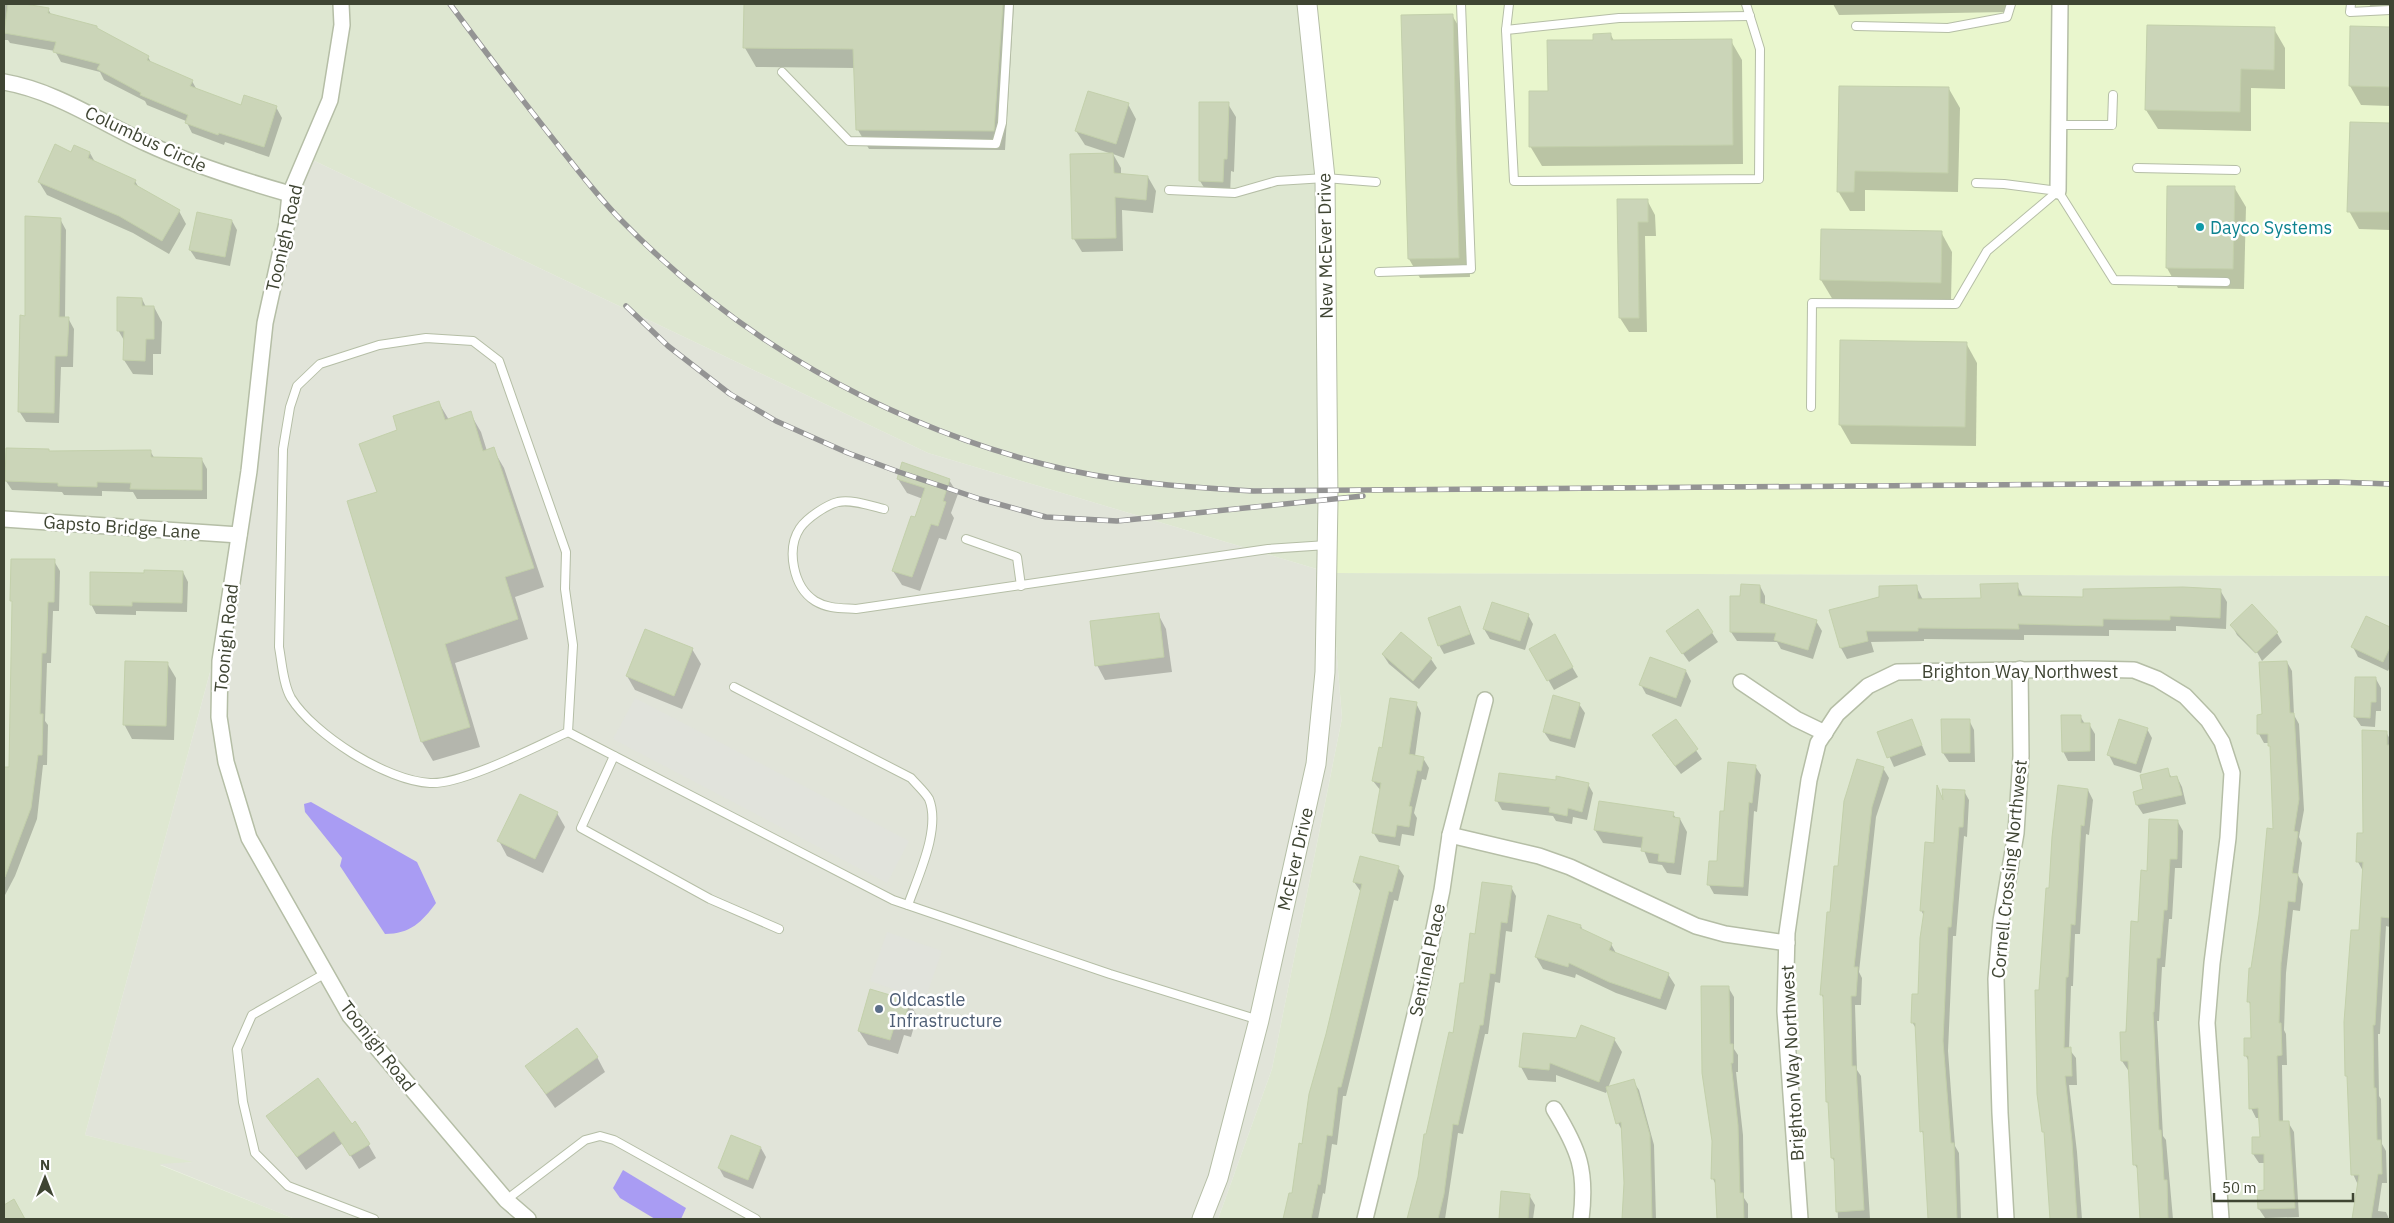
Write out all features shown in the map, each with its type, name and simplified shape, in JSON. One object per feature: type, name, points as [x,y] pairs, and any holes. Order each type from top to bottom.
[{"type":"street","name":"Toonigh Road","points":[[341,4],[342,26],[330,100],[290,194],[287,223],[264,323],[249,471],[220,661],[219,717],[226,762],[249,838],[350,1016],[506,1200],[528,1219]]},
{"type":"street","name":"New McEver Drive","points":[[1307,4],[1325,178],[1328,490]]},
{"type":"street","points":[[2058,190],[2060,4]]},
{"type":"street","name":"Columbus Circle","points":[[4,82],[17,84],[79,107],[146,143],[222,175],[290,194]]},
{"type":"street","name":"McEver Drive","points":[[1202,1219],[1218,1178],[1259,1020],[1316,764],[1325,672],[1328,490]]},
{"type":"street","name":"Gapsto Bridge Lane","points":[[4,519],[239,535]]},
{"type":"street","name":"Cornell Crossing Northwest","points":[[2006,1219],[2000,1113],[1996,979],[2001,921],[2016,833],[2021,756],[2020,670]]},
{"type":"street","name":"Brighton Way Northwest","points":[[1800,1219],[1785,1011],[1787,943],[1809,780],[1818,743],[1824,733],[1837,714],[1868,686],[1896,672],[2134,670],[2157,679],[2185,696],[2208,720],[2222,742],[2232,773],[2229,829],[2212,963],[2207,1023],[2221,1219]]},
{"type":"street","points":[[1741,682],[1796,719],[1824,733]]},
{"type":"street","name":"Sentinel Place","points":[[1365,1219],[1423,982],[1442,890],[1450,835],[1485,700]]},
{"type":"street","points":[[1450,835],[1539,856],[1570,867],[1696,926],[1725,934],[1787,943]]},
{"type":"street","points":[[1554,1109],[1572,1139],[1579,1156],[1583,1174],[1582,1219]]},
{"type":"lane","points":[[782,72],[849,142],[996,144],[1002,123],[1009,4]]},
{"type":"lane","points":[[1379,272],[1471,269],[1461,4]]},
{"type":"lane","points":[[1509,4],[1506,30],[1514,181],[1759,179],[1760,49],[1746,4]]},
{"type":"lane","points":[[1856,26],[1948,28],[2007,17],[2011,4]]},
{"type":"lane","points":[[2350,8],[2390,10]]},
{"type":"lane","points":[[1506,30],[1619,18],[1750,16]]},
{"type":"lane","points":[[2059,125],[2112,125],[2113,96]]},
{"type":"lane","points":[[2137,168],[2236,170]]},
{"type":"lane","points":[[1169,190],[1235,193],[1277,181],[1325,178],[1376,182]]},
{"type":"lane","points":[[1976,183],[2058,190]]},
{"type":"lane","points":[[2058,190],[2114,280],[2226,282]]},
{"type":"lane","points":[[1811,407],[1812,303],[1956,304],[1987,251],[2058,190]]},
{"type":"lane","points":[[426,338],[473,341],[499,360],[566,552],[565,589],[573,645],[568,732],[466,776],[431,783],[397,776],[370,763],[331,738],[308,719],[291,697],[284,675],[279,647],[284,449],[290,408],[297,386],[320,364],[379,345],[426,338]]},
{"type":"lane","points":[[884,509],[862,504],[839,502],[822,510],[800,528],[792,550],[796,576],[804,590],[814,600],[833,608],[856,609],[1268,549],[1327,545]]},
{"type":"lane","points":[[966,539],[1017,557],[1021,586]]},
{"type":"lane","points":[[734,687],[911,778],[928,797],[932,810],[932,833],[908,905]]},
{"type":"lane","points":[[568,732],[877,892],[908,905],[1110,974],[1259,1020]]},
{"type":"lane","points":[[614,756],[581,828],[710,899],[779,929]]},
{"type":"lane","points":[[326,973],[252,1015],[237,1049],[243,1102],[255,1153],[288,1186],[374,1219]]},
{"type":"lane","points":[[506,1200],[584,1140],[600,1136],[614,1140],[756,1219]]},
{"type":"shaded area","points":[[4,4],[1317,4],[1330,573],[928,453],[300,154],[216,650],[85,1135],[196,1162],[160,1165],[295,1219],[4,1219]]},
{"type":"shaded area","points":[[1317,4],[2390,4],[2390,576],[1330,573]]},
{"type":"shaded area","points":[[300,154],[928,453],[1330,573],[1342,718],[1272,1069],[1218,1219],[295,1219],[159,1164],[193,1162],[85,1135],[216,650]]},
{"type":"shaded area","points":[[1330,573],[2390,576],[2390,1219],[1218,1219],[1272,1069],[1342,718]]},
{"type":"shaded area","points":[[635,698],[909,841],[887,883],[613,739]]},
{"type":"shaded area","points":[[311,802],[417,862],[436,903],[426,916],[415,926],[402,932],[385,934],[340,866],[342,858],[305,812],[304,804]]},
{"type":"shaded area","points":[[887,932],[942,951],[925,1000],[870,981]]},
{"type":"shaded area","points":[[623,1170],[686,1208],[681,1219],[655,1219],[620,1198],[613,1188]]},
{"type":"building","points":[[8,4],[25,4],[49,8],[48,13],[97,26],[97,28],[149,56],[147,60],[193,80],[190,86],[241,105],[244,95],[277,106],[264,147],[219,133],[218,135],[185,123],[188,115],[140,95],[141,93],[97,69],[100,64],[53,52],[56,42],[4,33]]},
{"type":"building","points":[[744,4],[1003,4],[994,131],[856,130],[853,49],[743,48]]},
{"type":"building","points":[[1453,14],[1459,258],[1408,259],[1401,15]]},
{"type":"building","points":[[2147,25],[2275,27],[2274,70],[2241,69],[2240,112],[2145,110]]},
{"type":"building","points":[[2350,26],[2390,27],[2390,87],[2349,86]]},
{"type":"building","points":[[1611,33],[1611,40],[1732,39],[1733,145],[1529,147],[1529,91],[1548,91],[1547,40],[1593,40],[1593,34]]},
{"type":"building","points":[[1839,86],[1949,87],[1948,173],[1855,171],[1854,192],[1837,192]]},
{"type":"building","points":[[1088,91],[1129,103],[1116,144],[1075,131]]},
{"type":"building","points":[[1199,102],[1229,102],[1227,159],[1224,159],[1223,182],[1199,181]]},
{"type":"building","points":[[2350,122],[2390,123],[2390,212],[2347,212]]},
{"type":"building","points":[[55,144],[71,152],[74,145],[90,152],[88,158],[136,180],[134,184],[180,210],[162,241],[119,216],[38,182]]},
{"type":"building","points":[[1113,153],[1114,173],[1148,176],[1146,200],[1115,197],[1116,238],[1072,239],[1070,154]]},
{"type":"building","name":"Dayco Systems","points":[[2167,186],[2235,186],[2233,269],[2166,268]]},
{"type":"building","points":[[1617,199],[1648,199],[1648,222],[1638,222],[1639,318],[1619,318]]},
{"type":"building","points":[[197,212],[232,220],[225,257],[189,250]]},
{"type":"building","points":[[25,216],[61,218],[59,317],[69,317],[67,356],[55,356],[54,413],[18,412],[20,315],[25,316]]},
{"type":"building","points":[[1821,229],[1942,231],[1941,283],[1820,280]]},
{"type":"building","points":[[117,297],[142,298],[142,306],[154,306],[154,339],[146,339],[145,361],[123,360],[124,331],[117,331]]},
{"type":"building","points":[[1840,340],[1967,342],[1965,427],[1839,425]]},
{"type":"building","points":[[439,401],[445,420],[471,411],[483,451],[494,447],[534,568],[505,577],[518,619],[445,644],[470,727],[421,742],[347,501],[377,492],[359,444],[397,430],[393,416]]},
{"type":"building","points":[[6,448],[49,449],[49,451],[151,450],[151,457],[202,458],[202,490],[130,489],[131,483],[97,482],[97,487],[58,486],[58,483],[5,481]]},
{"type":"building","points":[[902,462],[950,479],[943,501],[946,502],[938,526],[931,524],[912,577],[892,571],[911,516],[915,517],[925,488],[897,479]]},
{"type":"building","points":[[11,559],[55,559],[54,602],[48,602],[46,653],[42,653],[40,714],[43,714],[42,755],[38,755],[31,808],[5,877],[4,767],[9,767]]},
{"type":"building","points":[[144,570],[183,571],[182,603],[132,602],[132,606],[90,605],[90,572],[144,573]]},
{"type":"building","points":[[2018,583],[2018,596],[2083,597],[2083,589],[2183,587],[2221,589],[2220,618],[2170,616],[2170,620],[2103,619],[2103,626],[2018,624],[2019,629],[1918,628],[1918,631],[1866,631],[1868,641],[1840,648],[1829,610],[1879,597],[1879,586],[1917,585],[1918,599],[1981,598],[1980,584]]},
{"type":"building","points":[[1741,584],[1760,585],[1760,603],[1817,620],[1808,650],[1774,640],[1776,633],[1730,632],[1730,596],[1740,596]]},
{"type":"building","points":[[1492,602],[1529,614],[1520,641],[1483,629]]},
{"type":"building","points":[[2252,604],[2278,632],[2256,653],[2230,625]]},
{"type":"building","points":[[1460,606],[1470,634],[1438,646],[1428,618]]},
{"type":"building","points":[[1698,609],[1713,632],[1682,654],[1666,631]]},
{"type":"building","points":[[1159,613],[1164,657],[1095,666],[1090,621]]},
{"type":"building","points":[[2366,616],[2390,627],[2390,647],[2383,662],[2351,647]]},
{"type":"building","points":[[645,629],[693,648],[674,696],[626,676]]},
{"type":"building","points":[[1401,632],[1432,658],[1413,681],[1382,654]]},
{"type":"building","points":[[1555,634],[1573,667],[1547,681],[1529,649]]},
{"type":"building","points":[[1650,657],[1686,670],[1676,698],[1639,685]]},
{"type":"building","points":[[125,661],[168,662],[166,726],[123,725]]},
{"type":"building","points":[[2287,661],[2290,713],[2294,713],[2299,799],[2294,831],[2298,832],[2292,873],[2298,874],[2295,902],[2288,901],[2281,963],[2279,1023],[2281,1023],[2282,1055],[2277,1056],[2279,1121],[2289,1121],[2295,1208],[2258,1209],[2257,1191],[2264,1190],[2264,1154],[2252,1154],[2252,1137],[2260,1137],[2258,1108],[2249,1109],[2248,1056],[2244,1056],[2244,1038],[2251,1038],[2250,1002],[2247,1002],[2249,968],[2251,968],[2259,915],[2267,828],[2273,829],[2268,734],[2257,734],[2257,715],[2262,714],[2259,662]]},
{"type":"building","points":[[2355,677],[2376,677],[2376,702],[2371,702],[2370,718],[2354,717]]},
{"type":"building","points":[[1553,695],[1580,703],[1570,739],[1543,732]]},
{"type":"building","points":[[1390,698],[1417,702],[1409,754],[1424,757],[1421,771],[1417,770],[1409,806],[1412,807],[1409,827],[1397,825],[1395,837],[1372,833],[1381,783],[1372,781],[1379,747],[1382,748]]},
{"type":"building","points":[[2061,715],[2081,715],[2081,723],[2090,723],[2090,751],[2062,752]]},
{"type":"building","points":[[1676,719],[1698,749],[1675,766],[1652,735]]},
{"type":"building","points":[[1912,719],[1922,745],[1887,758],[1877,732]]},
{"type":"building","points":[[1941,719],[1970,719],[1970,753],[1942,753]]},
{"type":"building","points":[[2119,719],[2148,728],[2136,764],[2107,755]]},
{"type":"building","points":[[2362,730],[2387,731],[2387,745],[2390,745],[2390,918],[2381,917],[2375,1025],[2373,1025],[2377,1140],[2381,1140],[2382,1174],[2378,1174],[2371,1219],[2352,1219],[2359,1175],[2351,1175],[2344,1022],[2351,930],[2359,930],[2363,862],[2356,862],[2357,833],[2363,833]]},
{"type":"building","points":[[1857,759],[1884,767],[1872,807],[1854,967],[1858,967],[1856,996],[1851,996],[1852,1066],[1856,1066],[1864,1210],[1836,1212],[1834,1158],[1831,1158],[1828,1102],[1826,1102],[1823,995],[1820,995],[1827,912],[1830,912],[1834,866],[1838,866],[1844,801]]},
{"type":"building","points":[[1728,762],[1756,765],[1752,803],[1749,802],[1743,887],[1707,885],[1709,861],[1717,861],[1720,811],[1724,811]]},
{"type":"building","points":[[2168,768],[2170,777],[2177,776],[2182,795],[2136,805],[2133,792],[2143,789],[2140,775]]},
{"type":"building","points":[[1499,773],[1556,780],[1556,776],[1589,783],[1582,812],[1568,808],[1567,816],[1549,812],[1550,807],[1495,801]]},
{"type":"building","points":[[1937,785],[1943,800],[1942,789],[1965,790],[1963,827],[1959,827],[1951,927],[1948,927],[1943,1041],[1951,1143],[1954,1143],[1957,1219],[1928,1219],[1923,1131],[1920,1132],[1915,1023],[1911,1023],[1912,994],[1918,994],[1920,938],[1924,911],[1920,911],[1925,842],[1934,843]]},
{"type":"building","points":[[2058,785],[2088,789],[2084,826],[2081,825],[2075,925],[2071,924],[2068,977],[2066,977],[2064,1048],[2071,1047],[2072,1076],[2065,1076],[2072,1141],[2077,1219],[2050,1219],[2044,1132],[2042,1132],[2037,1094],[2035,990],[2039,990],[2046,888],[2049,888]]},
{"type":"building","points":[[520,794],[558,812],[535,859],[497,841]]},
{"type":"building","points":[[1599,801],[1674,812],[1673,817],[1680,818],[1674,863],[1658,861],[1659,854],[1641,851],[1643,837],[1594,830]]},
{"type":"building","points":[[2149,819],[2178,820],[2177,859],[2170,859],[2167,910],[2164,910],[2160,958],[2157,958],[2153,1012],[2159,1130],[2161,1130],[2164,1180],[2167,1180],[2168,1218],[2140,1219],[2137,1165],[2133,1165],[2128,1061],[2121,1061],[2120,1032],[2126,1032],[2131,921],[2138,922],[2141,870],[2147,871]]},
{"type":"building","points":[[1360,856],[1399,866],[1392,892],[1389,891],[1341,1087],[1338,1087],[1332,1136],[1327,1135],[1320,1185],[1318,1184],[1311,1219],[1283,1219],[1289,1193],[1292,1193],[1299,1143],[1302,1144],[1309,1094],[1326,1034],[1362,884],[1353,882]]},
{"type":"building","points":[[1482,882],[1512,886],[1507,923],[1501,922],[1495,974],[1490,973],[1483,1025],[1480,1025],[1458,1125],[1453,1124],[1444,1194],[1438,1219],[1407,1219],[1418,1177],[1424,1134],[1426,1134],[1449,1032],[1453,1033],[1460,983],[1464,983],[1470,933],[1475,934]]},
{"type":"building","points":[[1548,915],[1581,925],[1580,928],[1612,943],[1609,950],[1669,973],[1660,999],[1609,982],[1569,963],[1568,967],[1535,957]]},
{"type":"building","points":[[1701,986],[1729,986],[1730,1044],[1733,1044],[1733,1063],[1731,1063],[1738,1125],[1740,1193],[1743,1193],[1744,1219],[1717,1219],[1715,1179],[1711,1179],[1712,1141],[1702,1073]]},
{"type":"building","points":[[870,989],[910,1001],[903,1023],[896,1021],[890,1040],[858,1031]]},
{"type":"building","points":[[1581,1025],[1615,1038],[1599,1082],[1550,1063],[1549,1070],[1519,1067],[1523,1033],[1576,1038]]},
{"type":"building","points":[[577,1028],[598,1057],[546,1094],[525,1066]]},
{"type":"building","points":[[318,1078],[352,1124],[355,1121],[370,1144],[350,1156],[334,1131],[297,1157],[266,1116]]},
{"type":"building","points":[[1634,1079],[1650,1135],[1652,1219],[1622,1219],[1624,1183],[1621,1122],[1616,1124],[1606,1087]]},
{"type":"building","points":[[731,1135],[761,1147],[748,1180],[718,1168]]},
{"type":"building","points":[[1501,1191],[1530,1194],[1528,1219],[1499,1219]]},
{"type":"building","points":[[14,1199],[25,1219],[4,1219],[4,1205]]},
{"type":"railway","points":[[450,4],[605,203],[666,263],[713,302],[763,338],[815,371],[869,400],[925,425],[983,446],[1043,464],[1121,479],[1253,491],[2336,482],[2390,484]]},
{"type":"railway","points":[[626,306],[668,346],[730,394],[776,421],[848,453],[899,472],[980,499],[1046,517],[1117,521],[1363,496]]},
{"type":"place","name":"Dayco Systems","points":[[2200,227]]},
{"type":"place","name":"Oldcastle Infrastructure","points":[[879,1009]]}]
